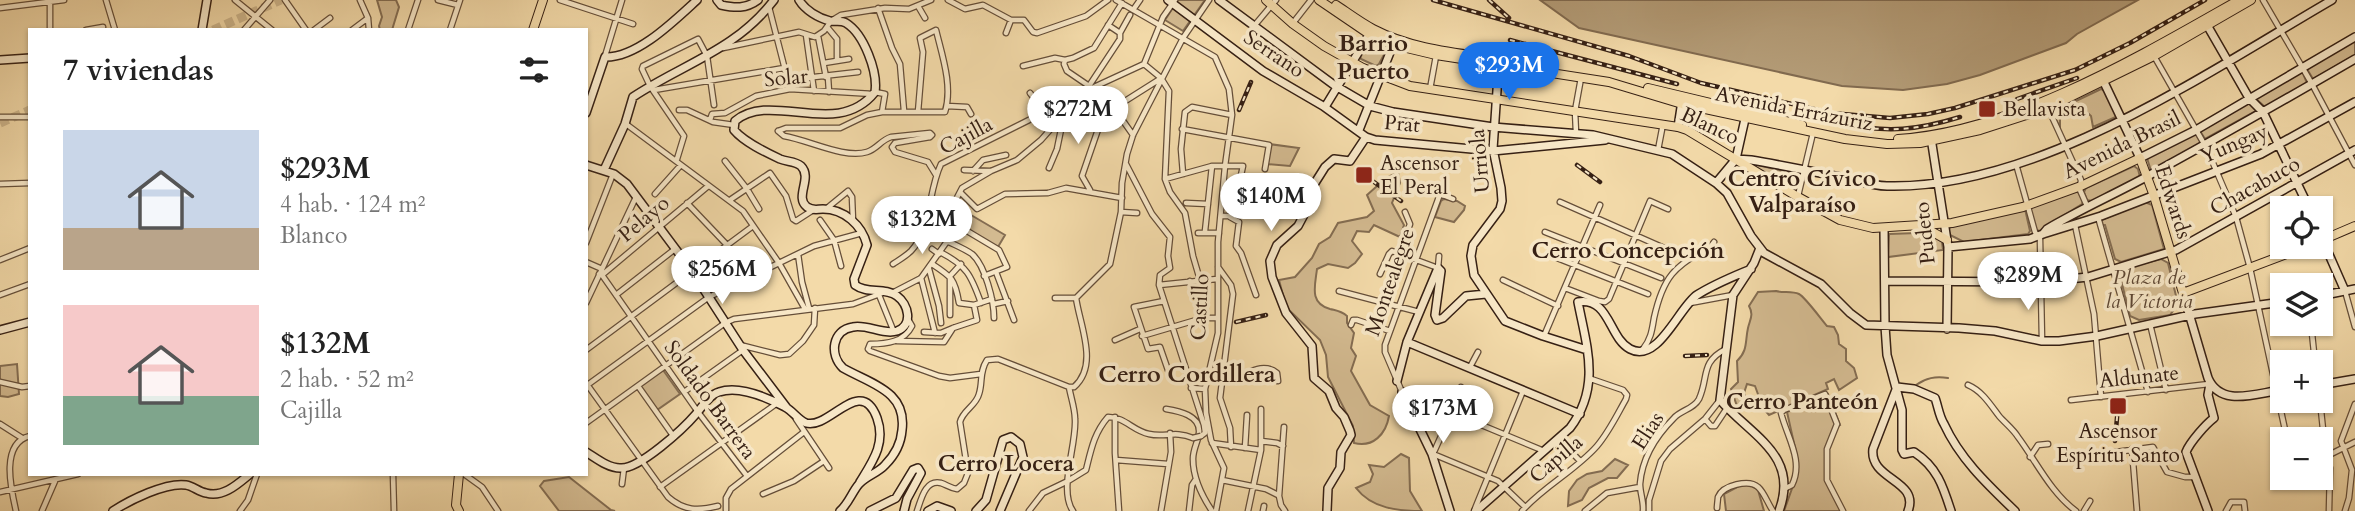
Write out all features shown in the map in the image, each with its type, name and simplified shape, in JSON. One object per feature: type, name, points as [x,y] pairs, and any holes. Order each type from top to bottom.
[{"type":"main road","points":[[534,28],[543,0]]},
{"type":"main road","name":"Avenida Errázuriz","points":[[1319,0],[1371,32],[1436,55],[1615,79],[1683,101],[1861,136],[1895,139],[1931,138],[2102,79],[2154,55],[2251,0]]},
{"type":"main road","name":"Avenida Errázuriz","points":[[1329,0],[1371,32]]},
{"type":"main road","name":"Avenida Errázuriz","points":[[1395,42],[1581,77],[1745,118],[1887,144],[1931,138],[2011,121],[2048,108],[2239,0]]},
{"type":"main road","name":"Blanco","points":[[1271,2],[1293,24],[1324,46],[1382,76],[1430,89],[1663,123],[1687,130],[1737,159]]},
{"type":"main road","name":"Avenida Brasil","points":[[1737,159],[1840,220],[1884,228],[1945,224],[2028,205],[2081,186],[2140,158]]},
{"type":"main road","name":"Edwards","points":[[2140,158],[2183,293]]},
{"type":"main road","points":[[1920,226],[1947,244]]},
{"type":"main road","points":[[2333,234],[2355,226]]},
{"type":"main road","points":[[2183,293],[2274,259]]},
{"type":"main road","points":[[457,509],[461,476]]},
{"type":"street","points":[[0,8],[64,0]]},
{"type":"street","points":[[106,0],[114,28]]},
{"type":"street","points":[[202,28],[207,0]]},
{"type":"street","points":[[235,0],[269,28]]},
{"type":"street","points":[[246,28],[270,0]]},
{"type":"street","points":[[285,0],[305,28]]},
{"type":"street","points":[[360,0],[368,18],[369,28]]},
{"type":"street","points":[[409,28],[418,0]]},
{"type":"street","points":[[438,0],[459,2],[451,28]]},
{"type":"street","points":[[560,0],[633,24]]},
{"type":"street","points":[[588,107],[622,0]]},
{"type":"street","points":[[605,57],[620,56],[661,34],[697,0]]},
{"type":"street","points":[[717,0],[721,5],[737,8],[749,6],[758,0]]},
{"type":"street","points":[[604,170],[625,124],[631,99],[722,48],[774,0]]},
{"type":"street","points":[[799,0],[807,10],[828,24],[838,40],[837,61]]},
{"type":"street","points":[[722,48],[799,32],[811,37],[818,36],[828,24],[841,15],[878,8],[909,9],[931,0]]},
{"type":"street","points":[[948,0],[965,9],[983,5],[1011,20],[1024,20],[1033,32],[1037,33],[1086,16],[1108,0]]},
{"type":"street","name":"Castillo","points":[[1116,0],[1131,12],[1212,55],[1218,61],[1229,89],[1232,115],[1224,166],[1219,233],[1217,340],[1205,389],[1203,413],[1212,443],[1223,464],[1214,511]]},
{"type":"street","points":[[1091,87],[1140,0]]},
{"type":"street","points":[[1055,298],[1076,298],[1110,264],[1121,212],[1125,163],[1133,135],[1183,38],[1209,0]]},
{"type":"street","points":[[1219,0],[1338,88],[1370,106],[1493,127],[1576,132],[1676,156],[1716,183],[1730,197],[1749,233],[1769,257],[1821,284],[1860,322],[1870,326],[1995,331],[2042,341],[2059,341],[2097,336],[2189,316],[2270,304]]},
{"type":"street","points":[[1293,24],[1311,0]]},
{"type":"street","points":[[2263,0],[2352,152],[2355,165]]},
{"type":"street","name":"Blanco","points":[[1737,159],[1885,186],[1937,183],[1971,177],[2016,164],[2065,145],[2122,118],[2174,92],[2332,0]]},
{"type":"street","points":[[1172,1],[1159,25],[1144,64],[1161,78],[1169,91],[1166,179],[1170,192],[1185,213],[1200,280]]},
{"type":"street","name":"Serrano","points":[[1172,1],[1261,70],[1324,106]]},
{"type":"street","points":[[50,2],[50,28]]},
{"type":"street","points":[[1253,27],[1271,2]]},
{"type":"street","points":[[1023,66],[1055,58],[1065,60],[1094,48],[1122,3]]},
{"type":"street","points":[[918,6],[925,18]]},
{"type":"street","points":[[769,7],[790,89]]},
{"type":"street","points":[[878,8],[892,48],[901,64],[904,111]]},
{"type":"street","points":[[317,28],[330,18]]},
{"type":"street","points":[[355,28],[368,18]]},
{"type":"street","points":[[1006,33],[1011,20]]},
{"type":"street","points":[[679,110],[687,110],[718,124],[733,125],[743,115],[756,111],[840,114],[856,107],[874,93],[875,74],[870,57],[855,30],[843,22],[828,24]]},
{"type":"street","points":[[1108,25],[1121,33]]},
{"type":"street","points":[[2207,25],[2249,98],[2263,112],[2304,196]]},
{"type":"street","points":[[97,28],[103,27]]},
{"type":"street","points":[[918,112],[923,52],[920,38],[936,30],[945,66],[946,109]]},
{"type":"street","points":[[1324,106],[1338,88],[1371,32]]},
{"type":"street","points":[[806,34],[814,90]]},
{"type":"street","points":[[818,36],[829,92]]},
{"type":"street","name":"Avenida Brasil","points":[[2140,158],[2196,130],[2355,37]]},
{"type":"street","points":[[677,159],[684,136],[652,88],[643,66],[698,39],[707,56],[714,105]]},
{"type":"street","points":[[1359,130],[1395,42]]},
{"type":"street","points":[[1430,89],[1436,55]]},
{"type":"street","points":[[2154,55],[2205,145],[2236,217],[2270,350]]},
{"type":"street","points":[[0,60],[28,58]]},
{"type":"street","points":[[824,63],[849,59]]},
{"type":"street","name":"Avenida Brasil","points":[[1947,244],[2040,235],[2087,206],[2147,177],[2355,59]]},
{"type":"street","points":[[1065,60],[1067,71],[1091,87],[1103,115]]},
{"type":"street","name":"Urriola","points":[[1499,62],[1493,151],[1502,201],[1500,209],[1474,245],[1471,256],[1474,275],[1505,321],[1587,353]]},
{"type":"street","name":"Cajilla","points":[[893,264],[910,253],[923,235],[936,175],[944,161],[972,150],[1035,117],[1057,100],[1144,64]]},
{"type":"street","points":[[652,88],[711,82],[784,68]]},
{"type":"street","points":[[788,80],[858,72]]},
{"type":"street","points":[[1576,132],[1575,111],[1581,77]]},
{"type":"street","points":[[1091,191],[1083,176],[1103,115],[1161,78]]},
{"type":"street","name":"Edwards","points":[[2102,79],[2140,158]]},
{"type":"street","name":"Solar","points":[[710,120],[712,114],[725,113],[754,96],[790,89],[885,94],[882,112]]},
{"type":"street","points":[[1030,93],[1044,111]]},
{"type":"street","points":[[1678,127],[1683,101]]},
{"type":"street","name":"Yungay","points":[[2040,235],[2098,217],[2261,154],[2355,102]]},
{"type":"street","points":[[1035,117],[1046,115],[1060,104],[1064,114],[1057,149],[1049,168]]},
{"type":"street","name":"Prat","points":[[1324,106],[1376,141],[1493,151],[1612,139]]},
{"type":"street","points":[[936,175],[928,162],[895,152],[892,147],[895,143],[930,137],[930,133],[891,136],[872,151],[853,154],[784,136],[778,131],[786,128],[840,128],[867,115],[882,112],[918,112],[967,107],[971,114]]},
{"type":"street","points":[[1183,174],[1182,129],[1188,109],[1192,107],[1232,115]]},
{"type":"street","points":[[1114,108],[1133,135]]},
{"type":"street","points":[[2048,108],[2081,180],[2080,190],[2087,206]]},
{"type":"street","points":[[984,276],[1007,267],[999,250],[947,217],[962,188],[1017,160],[1041,140],[1064,114]]},
{"type":"street","points":[[0,117],[28,117]]},
{"type":"street","points":[[1716,183],[1737,159],[1745,118]]},
{"type":"street","points":[[1658,150],[1663,123]]},
{"type":"street","points":[[625,124],[743,211],[810,308]]},
{"type":"street","points":[[733,125],[735,132],[749,142],[802,168],[806,178],[803,200],[806,206],[843,214],[863,233],[867,245],[855,283],[861,289],[886,293],[904,303],[912,328],[897,341]]},
{"type":"street","points":[[1182,129],[1269,145],[1265,169]]},
{"type":"street","points":[[1798,197],[1813,132]]},
{"type":"street","points":[[1327,511],[1328,488],[1340,468],[1340,452],[1351,435],[1329,391],[1314,378],[1312,346],[1286,313],[1272,277],[1270,261],[1278,245],[1298,226],[1307,209],[1313,186],[1325,167],[1334,159],[1350,160],[1366,136]]},
{"type":"street","name":"Pudeto","points":[[1931,138],[1947,244],[1947,328]]},
{"type":"street","name":"Chacabuco","points":[[1885,281],[2040,282],[2088,277],[2171,252],[2352,152]]},
{"type":"street","points":[[973,171],[983,160],[1006,155]]},
{"type":"street","points":[[725,161],[759,209]]},
{"type":"street","points":[[1029,511],[1043,493],[1086,470],[1090,450],[1105,420],[1115,417],[1149,435],[1182,433],[1193,438],[1202,436],[1203,413],[1191,388],[1159,285],[1160,275],[1170,268],[1170,237],[1152,214],[1125,163]]},
{"type":"street","points":[[2016,164],[2040,235],[2042,341]]},
{"type":"street","points":[[588,166],[613,174],[624,181],[636,196],[692,271],[741,348],[794,415],[829,468]]},
{"type":"street","points":[[654,194],[680,166]]},
{"type":"street","points":[[1166,179],[1212,166],[1243,166],[1230,217]]},
{"type":"street","points":[[1205,231],[1212,166]]},
{"type":"street","points":[[964,170],[991,171]]},
{"type":"street","points":[[730,200],[770,173],[786,196],[793,219],[796,221],[813,209]]},
{"type":"street","points":[[588,238],[613,174]]},
{"type":"street","points":[[0,184],[28,183]]},
{"type":"street","name":"Pelayo","points":[[601,273],[707,187]]},
{"type":"street","points":[[961,193],[977,209],[1005,194],[1048,193],[1066,188],[1122,198]]},
{"type":"street","points":[[826,209],[848,191],[852,197],[853,221]]},
{"type":"street","name":"Montealegre","points":[[1450,511],[1432,454],[1385,352],[1390,331],[1440,194],[1453,199]]},
{"type":"street","points":[[588,299],[636,196]]},
{"type":"street","points":[[1565,288],[1605,302],[1609,299],[1650,201],[1668,209]]},
{"type":"street","points":[[1560,202],[1689,259]]},
{"type":"street","points":[[687,203],[727,245]]},
{"type":"street","points":[[1186,203],[1208,204]]},
{"type":"street","points":[[1544,337],[1600,205]]},
{"type":"street","points":[[1121,212],[1137,212]]},
{"type":"street","points":[[1405,212],[1410,224],[1401,250],[1441,271],[1435,315],[1437,320],[1443,318],[1466,296],[1486,294]]},
{"type":"street","points":[[1222,216],[1239,222],[1236,246],[1256,295]]},
{"type":"street","points":[[2098,217],[2148,392]]},
{"type":"street","points":[[820,220],[834,240],[841,266]]},
{"type":"street","points":[[2075,225],[2088,277],[2097,336],[2101,397]]},
{"type":"street","points":[[588,348],[753,226]]},
{"type":"street","points":[[588,422],[734,319],[853,304],[921,278],[958,226]]},
{"type":"street","points":[[1884,228],[1887,355],[1902,410],[1902,452],[1918,454],[1935,470],[1942,482],[1951,511]]},
{"type":"street","points":[[1545,232],[1661,278]]},
{"type":"street","points":[[588,384],[709,298],[798,254],[834,240],[863,233]]},
{"type":"street","points":[[1198,233],[1219,233]]},
{"type":"street","points":[[947,241],[972,254],[978,261],[993,302],[994,318]]},
{"type":"street","points":[[1641,351],[1651,337],[1666,280],[1689,259],[1714,242]]},
{"type":"street","points":[[1649,511],[1649,500],[1661,461],[1670,449],[1705,419],[1720,400],[1733,295],[1751,269],[1760,248]]},
{"type":"street","points":[[0,260],[28,249]]},
{"type":"street","points":[[616,295],[676,249]]},
{"type":"street","points":[[932,249],[961,264],[974,281],[981,303]]},
{"type":"street","points":[[1380,274],[1392,251],[1416,258]]},
{"type":"street","points":[[683,392],[741,348],[780,355],[789,354],[803,341],[814,325],[802,282],[798,254]]},
{"type":"street","points":[[1397,381],[1407,342],[1438,268],[1439,256]]},
{"type":"street","points":[[1552,256],[1648,293]]},
{"type":"street","points":[[2331,259],[2345,291],[2355,327]]},
{"type":"street","points":[[588,263],[601,273]]},
{"type":"street","points":[[950,315],[950,276],[961,264]]},
{"type":"street","points":[[931,266],[950,276],[956,284],[959,303],[974,305],[1008,301]]},
{"type":"street","points":[[931,266],[941,323]]},
{"type":"street","points":[[1218,267],[1231,285],[1233,294],[1220,398],[1230,428],[1231,447]]},
{"type":"street","points":[[1578,302],[1591,301],[1598,306],[1619,339],[1630,349],[1641,351],[1653,347],[1665,337],[1686,304],[1716,284],[1751,269]]},
{"type":"street","points":[[996,272],[1014,320]]},
{"type":"street","name":"Soldado Barrera","points":[[601,273],[683,392],[747,476]]},
{"type":"street","points":[[921,278],[935,333]]},
{"type":"street","points":[[1159,285],[1217,279]]},
{"type":"street","points":[[1503,280],[1558,306]]},
{"type":"street","points":[[1190,281],[1194,293],[1202,301],[1203,318]]},
{"type":"street","points":[[0,295],[28,285]]},
{"type":"street","points":[[2333,293],[2355,289]]},
{"type":"street","points":[[1339,291],[1420,312]]},
{"type":"street","points":[[1475,511],[1559,439],[1580,414],[1591,379],[1576,292]]},
{"type":"street","points":[[886,293],[894,332]]},
{"type":"street","name":"Edwards","points":[[2183,293],[2210,384],[2207,392],[2214,418],[2204,425],[2186,452],[2197,481]]},
{"type":"street","points":[[1686,304],[1733,295]]},
{"type":"street","points":[[917,511],[929,485],[940,483],[957,489],[967,479],[961,416],[978,397],[981,374],[987,360],[998,359],[1069,387],[1074,387],[1081,381],[1085,374],[1087,358],[1076,298]]},
{"type":"street","points":[[1164,301],[1134,307],[1148,349],[1160,346],[1169,373]]},
{"type":"street","points":[[924,332],[935,333],[976,320],[974,305]]},
{"type":"street","points":[[860,482],[877,473],[890,458],[901,437],[902,413],[899,404],[891,395],[840,366],[834,355],[834,344],[840,334],[852,327],[894,332],[903,327],[908,318]]},
{"type":"street","points":[[1142,336],[1203,318],[1230,325]]},
{"type":"street","points":[[1351,325],[1353,320],[1357,320],[1390,331]]},
{"type":"street","points":[[0,330],[28,323]]},
{"type":"street","points":[[2150,324],[2166,390]]},
{"type":"street","points":[[953,328],[944,342],[897,341],[870,344],[868,349],[939,376],[950,378],[981,374]]},
{"type":"street","points":[[1115,340],[1140,329]]},
{"type":"street","points":[[1407,342],[1580,414]]},
{"type":"street","name":"Elias","points":[[1643,511],[1640,487],[1645,463],[1654,443],[1677,414],[1696,404],[1710,361],[1728,349]]},
{"type":"street","points":[[1470,368],[1478,352]]},
{"type":"street","points":[[1587,353],[1597,360]]},
{"type":"street","points":[[1221,381],[1236,379],[1253,369],[1268,368],[1277,373],[1278,381]]},
{"type":"street","name":"Capilla","points":[[1523,509],[1552,482],[1581,461],[1604,436],[1626,399],[1625,392],[1591,379]]},
{"type":"street","points":[[2333,383],[2355,379]]},
{"type":"street","points":[[0,382],[28,386]]},
{"type":"street","points":[[2210,384],[2228,397],[2270,391]]},
{"type":"street","name":"Aldunate","points":[[2071,400],[2210,384]]},
{"type":"street","points":[[1968,385],[1986,399],[2016,434],[2030,457],[2066,502],[2076,511]]},
{"type":"street","points":[[588,386],[660,487],[676,504],[688,510],[705,510],[718,506]]},
{"type":"street","points":[[638,386],[674,437]]},
{"type":"street","points":[[1069,387],[1076,421],[1068,481],[1069,505],[1073,511]]},
{"type":"street","points":[[1451,412],[1461,387]]},
{"type":"street","points":[[1897,387],[1872,455],[1878,469],[1906,491],[1910,503],[1908,511]]},
{"type":"street","points":[[1897,387],[1914,389],[1935,398],[1942,422],[1968,463],[2015,511]]},
{"type":"street","points":[[1191,388],[1205,389]]},
{"type":"street","points":[[1475,511],[1524,390]]},
{"type":"street","points":[[588,453],[622,468],[641,460],[674,437],[712,395],[723,391],[749,393],[788,408]]},
{"type":"street","points":[[1402,392],[1544,451]]},
{"type":"street","points":[[1786,488],[1793,485],[1796,464],[1782,413],[1825,394],[1837,424],[1827,449],[1827,480],[1843,511]]},
{"type":"street","points":[[1720,400],[1756,433],[1772,452],[1782,470],[1786,488],[1779,511]]},
{"type":"street","points":[[794,415],[804,422],[815,424],[850,402],[860,401],[870,406],[877,419],[880,443],[876,456],[846,506],[840,511]]},
{"type":"street","points":[[660,487],[776,404]]},
{"type":"street","points":[[2345,511],[2352,470],[2341,441],[2355,404]]},
{"type":"street","points":[[1705,419],[1711,426],[1715,426],[1727,408]]},
{"type":"street","points":[[1166,409],[1190,416],[1198,427],[1199,434],[1193,457],[1196,479],[1214,511]]},
{"type":"street","points":[[1248,511],[1261,450],[1261,409]]},
{"type":"street","points":[[1245,448],[1247,415]]},
{"type":"street","points":[[1115,417],[1119,511]]},
{"type":"street","points":[[0,424],[22,438]]},
{"type":"street","points":[[1284,427],[1279,496],[1280,505],[1285,511]]},
{"type":"street","points":[[726,510],[728,494],[804,432]]},
{"type":"street","points":[[1161,511],[1171,452],[1170,433]]},
{"type":"street","points":[[1443,434],[1432,454],[1505,486],[1523,509]]},
{"type":"street","points":[[16,511],[12,491],[11,458],[14,446],[22,438],[28,436]]},
{"type":"street","points":[[976,511],[986,499],[1003,440],[1011,437],[1020,444],[1023,457],[1000,511]]},
{"type":"street","points":[[1559,439],[1581,461]]},
{"type":"street","points":[[1261,441],[1283,446]]},
{"type":"street","points":[[2333,453],[2355,442]]},
{"type":"street","points":[[1212,443],[1261,450]]},
{"type":"street","points":[[2030,457],[2038,444],[2048,443]]},
{"type":"street","points":[[2116,452],[2153,447],[2167,472],[2197,481],[2208,511]]},
{"type":"street","points":[[2132,449],[2137,511]]},
{"type":"street","points":[[1116,460],[1168,464]]},
{"type":"street","points":[[763,494],[794,481],[824,461]]},
{"type":"street","points":[[622,468],[622,484]]},
{"type":"street","points":[[870,511],[896,498],[913,470],[918,468],[921,473],[907,499],[904,511]]},
{"type":"street","points":[[0,492],[71,476]]},
{"type":"street","points":[[113,511],[147,494],[184,484],[208,494],[218,494],[228,491],[247,476]]},
{"type":"street","points":[[240,511],[248,500],[256,476]]},
{"type":"street","points":[[393,476],[394,511]]},
{"type":"street","points":[[464,476],[482,487],[498,511]]},
{"type":"street","points":[[1189,511],[1192,485],[1196,479]]},
{"type":"street","points":[[42,511],[56,480]]},
{"type":"street","points":[[1222,480],[1275,492],[1279,496]]},
{"type":"street","points":[[1717,508],[1718,497],[1723,490],[1752,484],[1762,492],[1773,511]]},
{"type":"street","points":[[1585,511],[1607,493],[1640,487]]},
{"type":"street","points":[[1643,503],[1652,488]]},
{"type":"street","points":[[2329,490],[2329,511]]},
{"type":"street","points":[[2084,511],[2090,501]]},
{"type":"street","points":[[2226,511],[2231,502],[2240,501],[2244,502],[2245,511]]},
{"type":"street","points":[[928,511],[937,506],[951,511]]},
{"type":"green space","points":[[377,0],[396,0],[399,7],[393,28],[380,28],[382,17]]},
{"type":"green space","points":[[1178,0],[1205,0],[1183,31],[1165,20]]},
{"type":"green space","points":[[1370,39],[1387,49],[1376,66],[1360,56]]},
{"type":"green space","points":[[2355,39],[2355,55],[2313,79],[2307,69]]},
{"type":"green space","points":[[2302,71],[2307,83],[2265,107],[2255,98]]},
{"type":"green space","points":[[2101,89],[2106,92],[2118,116],[2093,127],[2091,116],[2078,104],[2060,112],[2060,128],[2054,116],[2057,110]]},
{"type":"green space","points":[[2248,101],[2256,111],[2205,139],[2200,131]]},
{"type":"green space","points":[[2195,133],[2200,144],[2151,171],[2147,158]]},
{"type":"green space","points":[[1269,144],[1299,148],[1290,166],[1266,164]]},
{"type":"green space","points":[[1749,163],[1800,175],[1796,193]]},
{"type":"green space","points":[[2134,166],[2140,177],[2092,201],[2087,200],[2084,192],[2086,188]]},
{"type":"green space","points":[[1398,172],[1400,183],[1392,203],[1404,225],[1400,237],[1374,225],[1369,232],[1357,231],[1352,241],[1362,254],[1355,263],[1348,268],[1328,264],[1317,269],[1316,298],[1323,306],[1347,316],[1347,323],[1354,333],[1351,348],[1356,356],[1351,371],[1370,405],[1389,416],[1385,429],[1378,438],[1367,443],[1354,443],[1353,426],[1328,377],[1326,355],[1320,340],[1289,310],[1279,280],[1295,277],[1312,258],[1319,244],[1330,237],[1338,223],[1367,217],[1374,211],[1367,195],[1386,178]]},
{"type":"green space","points":[[2077,190],[2082,204],[2039,231],[2035,229],[2031,207]]},
{"type":"green space","points":[[1444,199],[1457,201],[1465,206],[1454,222],[1435,217]]},
{"type":"green space","points":[[2145,202],[2152,205],[2164,249],[2121,262],[2115,259],[2101,220]]},
{"type":"green space","points":[[2025,209],[2030,231],[2028,234],[1964,242],[1950,235],[1948,229],[1953,226]]},
{"type":"green space","points":[[971,215],[1005,235],[998,247],[964,227]]},
{"type":"green space","points":[[1928,233],[1942,242],[1943,250],[1888,257],[1889,234]]},
{"type":"green space","name":"Plaza de la Victoria","points":[[2161,259],[2168,263],[2178,304],[2170,315],[2139,320],[2130,316],[2120,276],[2126,268]]},
{"type":"green space","points":[[1758,292],[1799,294],[1827,326],[1834,327],[1839,344],[1846,349],[1846,361],[1854,368],[1857,378],[1839,390],[1834,379],[1826,383],[1828,389],[1769,415],[1763,408],[1755,386],[1747,384],[1744,393],[1746,398],[1741,409],[1737,406],[1731,389],[1738,382],[1737,361],[1746,346],[1751,315],[1749,306]]},
{"type":"green space","points":[[17,364],[19,394],[0,396],[0,366]]},
{"type":"green space","points":[[663,370],[680,394],[657,410],[640,386]]},
{"type":"green space","points":[[1828,394],[1840,425],[1834,428],[1829,440],[1828,482],[1841,511],[1784,511],[1795,480],[1798,461],[1787,412]]},
{"type":"green space","points":[[1401,454],[1409,458],[1410,491],[1422,511],[1378,505],[1356,488],[1370,482],[1373,474],[1369,465],[1384,467]]},
{"type":"green space","points":[[1615,459],[1628,465],[1617,478],[1608,478],[1589,488],[1582,500],[1568,506],[1569,491],[1577,480],[1587,474],[1602,471]]},
{"type":"green space","points":[[569,477],[615,511],[559,511],[540,486],[544,481]]},
{"type":"green space","points":[[1741,485],[1751,485],[1758,490],[1764,511],[1726,511],[1724,494]]},
{"type":"shaded area","points":[[1540,0],[2138,0],[2066,43],[1980,75],[1947,84],[1903,90],[1842,86],[1579,28]]},
{"type":"waterway","points":[[1916,385],[1931,378],[1948,378]]},
{"type":"tunnel","points":[[218,28],[281,0]]},
{"type":"tunnel","points":[[0,123],[28,111]]},
{"type":"railway","points":[[1433,0],[1629,56],[1701,83],[1831,113],[1890,118],[1955,108],[2075,70],[2130,43],[2205,0]]},
{"type":"railway","points":[[1489,0],[1509,18]]},
{"type":"railway","points":[[1510,40],[1677,84]]},
{"type":"railway","points":[[2017,99],[2077,78]]},
{"type":"railway","points":[[1239,110],[1251,82]]},
{"type":"railway","points":[[1844,124],[1875,129],[1903,129],[1960,117]]},
{"type":"railway","points":[[1577,165],[1600,182]]},
{"type":"railway","points":[[1364,175],[1401,201]]},
{"type":"railway","points":[[1236,322],[1266,315]]},
{"type":"railway","points":[[1685,356],[1707,355]]},
{"type":"railway","points":[[2115,441],[2118,406]]},
{"type":"place","name":"Bellavista","points":[[1987,109]]},
{"type":"place","name":"Ascensor El Peral","points":[[1364,175]]},
{"type":"place","name":"Ascensor Espíritu Santo","points":[[2118,406]]},
{"type":"district","name":"Barrio Puerto","points":[[1373,57]]},
{"type":"district","name":"Centro Cívico Valparaíso","points":[[1802,191]]},
{"type":"district","name":"Cerro Concepción","points":[[1628,250]]},
{"type":"district","name":"Cerro Cordillera","points":[[1187,374]]},
{"type":"district","name":"Cerro Panteón","points":[[1802,401]]},
{"type":"district","name":"Cerro Locera","points":[[1006,463]]}]
